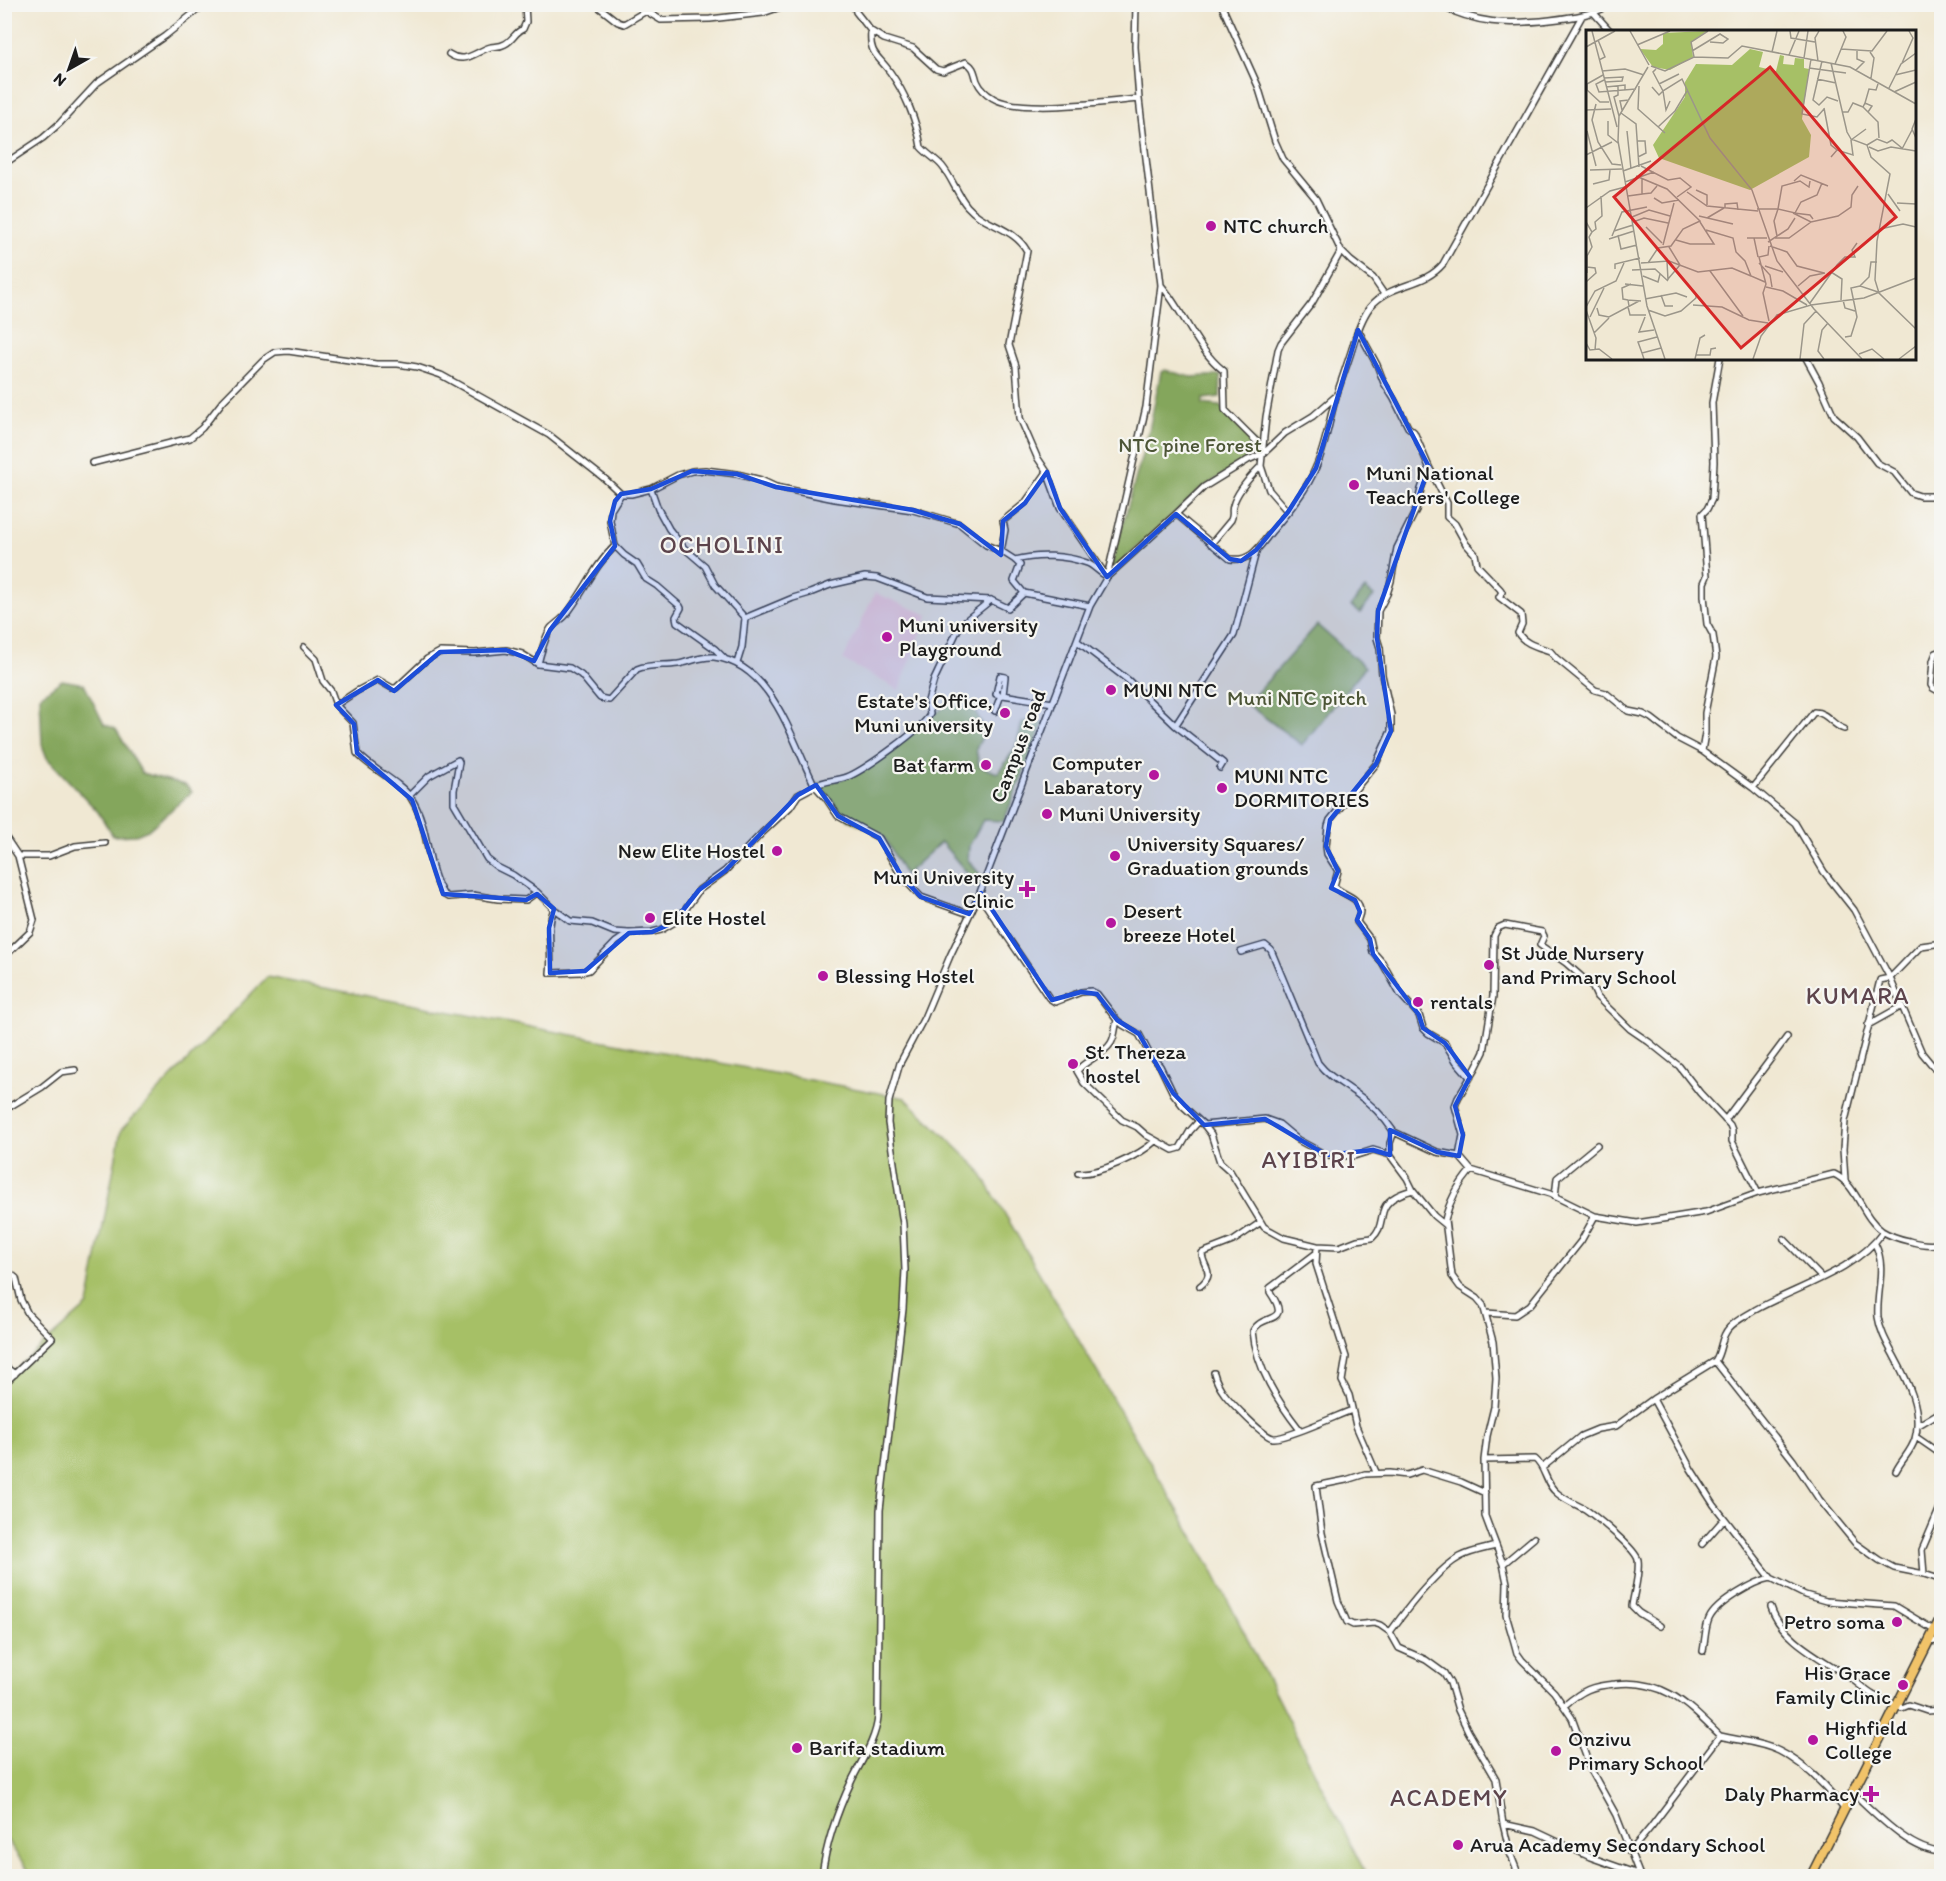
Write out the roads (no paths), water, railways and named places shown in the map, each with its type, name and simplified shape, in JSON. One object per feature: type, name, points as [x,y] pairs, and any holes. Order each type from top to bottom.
[{"type":"main road","points":[[1811,1876],[1941,1616]]},
{"type":"street","points":[[192,4],[195,11]]},
{"type":"street","points":[[4,165],[43,138],[97,83],[165,36],[206,4]]},
{"type":"street","points":[[449,54],[466,58],[489,47],[502,46],[517,31],[523,29],[526,22],[525,4]]},
{"type":"street","points":[[594,4],[618,22],[625,24],[646,11],[662,20],[705,20],[763,13],[789,4]]},
{"type":"street","points":[[830,4],[835,4]]},
{"type":"street","points":[[854,4],[856,12],[872,31],[884,39],[913,48],[936,69],[943,71],[966,62],[975,70],[977,82],[983,91],[997,100],[1051,106],[1140,99]]},
{"type":"street","points":[[1107,577],[1146,407],[1161,285],[1135,47],[1136,4]]},
{"type":"street","points":[[1221,4],[1258,86],[1283,159],[1316,199],[1341,251],[1373,278],[1384,294]]},
{"type":"street","points":[[1436,4],[1473,19],[1516,24],[1582,16],[1614,4]]},
{"type":"street","points":[[1594,13],[1609,30]]},
{"type":"street","points":[[1176,514],[1230,560],[1241,561],[1256,550],[1288,512],[1316,468],[1336,396],[1358,330],[1370,308],[1384,294],[1427,278],[1443,264],[1582,16]]},
{"type":"street","points":[[872,31],[871,48],[874,55],[890,72],[903,97],[918,128],[921,147],[939,163],[968,206],[988,223],[1001,227],[1015,237],[1027,251],[1009,345],[1016,366],[1020,418],[1037,457],[1047,472],[1060,508],[1107,577]]},
{"type":"street","points":[[1288,512],[1269,490],[1262,466],[1266,417],[1278,350],[1312,303],[1341,251]]},
{"type":"street","points":[[1161,285],[1180,308],[1205,351],[1224,371],[1225,410],[1256,441],[1264,453]]},
{"type":"street","points":[[1358,330],[1408,427],[1414,432],[1447,503],[1447,517],[1455,524],[1474,554],[1478,566],[1501,591],[1499,597],[1521,614],[1522,624],[1518,633],[1520,637],[1539,648],[1550,651],[1595,690],[1606,693],[1628,711],[1651,718],[1677,738],[1702,751],[1753,788],[1796,824],[1824,872],[1854,910],[1890,978],[1922,1053],[1941,1077]]},
{"type":"street","points":[[92,463],[190,438],[202,428],[223,401],[263,360],[275,352],[288,351],[376,364],[398,364],[441,375],[549,435],[621,494]]},
{"type":"street","points":[[1702,751],[1705,712],[1716,657],[1713,635],[1707,624],[1704,596],[1704,583],[1707,576],[1702,514],[1712,499],[1714,462],[1712,404],[1720,360]]},
{"type":"street","points":[[1807,360],[1834,416],[1857,437],[1877,463],[1894,472],[1911,493],[1920,496],[1935,496],[1941,502]]},
{"type":"street","points":[[1107,577],[1204,488],[1248,460],[1264,453],[1285,433],[1313,416],[1336,396]]},
{"type":"street","points":[[1210,544],[1231,520],[1233,505],[1249,479],[1262,466]]},
{"type":"street","points":[[1430,467],[1416,510],[1396,548],[1391,581],[1378,611],[1377,638],[1391,715],[1391,731],[1376,764],[1330,820],[1326,846],[1327,854],[1338,870],[1334,886],[1340,892],[1350,895],[1359,907],[1357,922],[1370,939],[1373,952],[1382,962],[1400,994],[1419,1015],[1428,1034],[1444,1043],[1470,1077]]},
{"type":"street","points":[[726,660],[715,649],[677,622],[676,617],[680,606],[646,579],[637,564],[615,546],[610,521],[611,510],[621,494],[651,489],[692,471],[705,470],[737,474],[786,489],[835,499],[912,510],[960,525],[986,545],[1016,560],[1020,565],[1014,581],[1024,593],[1090,606]]},
{"type":"street","points":[[1002,551],[1005,530],[1002,521],[1025,503],[1047,472]]},
{"type":"street","points":[[651,489],[658,509],[669,529],[684,548],[705,566],[715,585],[745,618],[742,647],[737,663]]},
{"type":"street","points":[[538,664],[541,650],[550,630],[565,616],[605,555],[615,546]]},
{"type":"street","points":[[1177,723],[1234,635],[1256,550]]},
{"type":"street","points":[[1016,560],[1037,555],[1058,557],[1088,563],[1107,577]]},
{"type":"street","points":[[745,618],[830,585],[865,577],[877,578],[927,597],[991,600],[1008,608],[1024,593]]},
{"type":"street","name":"Campus road","points":[[822,1876],[826,1845],[832,1825],[874,1733],[879,1712],[880,1510],[903,1309],[905,1270],[903,1224],[888,1123],[893,1082],[979,895],[1090,606],[1107,577]]},
{"type":"street","points":[[409,796],[429,776],[455,760],[459,761],[454,803],[483,854],[496,867],[513,875],[537,892],[570,921],[592,923],[614,932],[661,930],[673,923],[686,910],[699,890],[725,871],[790,807],[798,795],[818,783],[846,777],[859,771],[923,725],[930,714],[928,700],[934,680],[960,625],[991,600]]},
{"type":"street","points":[[1077,641],[1128,680],[1175,725],[1223,763],[1220,768]]},
{"type":"street","points":[[304,647],[316,659],[323,681],[331,691],[336,705],[354,726],[357,753],[409,796],[424,828],[430,862],[443,894],[448,897],[473,895],[526,900],[537,892]]},
{"type":"street","points":[[336,705],[378,680],[396,688],[427,659],[440,652],[514,650],[538,664],[570,668],[576,671],[600,698],[609,700],[636,669],[680,664],[702,657],[737,663],[755,677],[771,696],[798,745],[815,786],[838,816],[879,838],[902,877],[921,897],[969,915]]},
{"type":"street","points":[[1941,651],[1936,653],[1933,661],[1931,686],[1941,693]]},
{"type":"street","points":[[995,711],[1001,695],[996,694],[1000,676],[1005,677],[1003,695],[1053,703]]},
{"type":"street","points":[[1753,788],[1814,712],[1824,714],[1838,727],[1844,729]]},
{"type":"street","points":[[4,835],[18,855],[34,920],[30,932],[4,957]]},
{"type":"street","points":[[18,855],[49,856],[75,846],[105,843]]},
{"type":"street","points":[[979,895],[1049,998],[1055,1002],[1081,992],[1097,994],[1117,1020],[1139,1034],[1149,1053],[1160,1066],[1173,1093],[1211,1134],[1220,1162],[1230,1171],[1264,1227],[1270,1232],[1317,1246],[1339,1247],[1372,1238],[1379,1231],[1386,1205],[1395,1197],[1413,1190]]},
{"type":"street","points":[[554,909],[549,928],[552,955],[550,973],[589,970],[616,942],[629,933]]},
{"type":"street","points":[[1459,1156],[1463,1135],[1455,1106],[1481,1060],[1493,996],[1496,932],[1501,926],[1518,927],[1542,933],[1544,936],[1540,945],[1566,963],[1592,986],[1597,997],[1630,1029],[1649,1041],[1679,1066],[1732,1128],[1732,1141],[1758,1193]]},
{"type":"street","points":[[1941,943],[1921,946],[1890,978],[1880,980],[1845,1121],[1843,1149],[1845,1180],[1872,1221],[1883,1232],[1913,1242],[1936,1245],[1941,1243]]},
{"type":"street","points":[[1241,952],[1268,946],[1277,962],[1318,1063],[1326,1074],[1364,1099],[1394,1132],[1437,1152],[1459,1156],[1470,1166],[1471,1170]]},
{"type":"street","points":[[1868,1025],[1902,1006]]},
{"type":"street","points":[[1117,1020],[1113,1042],[1077,1071],[1084,1083],[1118,1117],[1173,1150],[1180,1148],[1199,1121]]},
{"type":"street","points":[[1725,1120],[1787,1037]]},
{"type":"street","points":[[4,1110],[42,1087],[61,1072],[75,1070]]},
{"type":"street","points":[[1204,1125],[1264,1119],[1279,1124],[1298,1140],[1326,1155],[1354,1156],[1373,1150],[1390,1155]]},
{"type":"street","points":[[1394,1132],[1390,1143],[1390,1155],[1413,1190],[1434,1216],[1445,1225]]},
{"type":"street","points":[[1078,1173],[1119,1162],[1146,1149],[1155,1141]]},
{"type":"street","points":[[1555,1197],[1557,1178],[1597,1145]]},
{"type":"street","points":[[1471,1170],[1516,1182],[1595,1216],[1627,1222],[1649,1222],[1706,1212],[1758,1193],[1832,1174],[1845,1180]]},
{"type":"street","points":[[1471,1170],[1447,1212],[1445,1225],[1452,1276],[1460,1287],[1479,1300],[1486,1313],[1493,1342],[1496,1378],[1494,1407],[1484,1460],[1485,1516],[1503,1564],[1507,1583],[1506,1615],[1517,1653],[1565,1705],[1591,1770],[1616,1815],[1640,1875]]},
{"type":"street","points":[[1486,1313],[1515,1315],[1530,1305],[1581,1240],[1595,1216]]},
{"type":"street","points":[[1200,1286],[1207,1280],[1208,1275],[1202,1252],[1233,1241],[1261,1222]]},
{"type":"street","points":[[1542,1468],[1581,1436],[1598,1429],[1616,1426],[1653,1399],[1715,1361],[1720,1353],[1724,1334],[1737,1321],[1833,1274],[1875,1244],[1883,1232]]},
{"type":"street","points":[[1784,1239],[1822,1278]]},
{"type":"street","points":[[1875,1244],[1880,1261],[1878,1310],[1880,1324],[1885,1339],[1906,1378],[1915,1407],[1917,1426],[1916,1437],[1909,1453],[1896,1471]]},
{"type":"street","points":[[1317,1246],[1316,1264],[1346,1358],[1342,1382],[1349,1395],[1356,1426],[1376,1472]]},
{"type":"street","points":[[1300,1430],[1279,1401],[1259,1357],[1253,1332],[1257,1325],[1274,1318],[1278,1313],[1279,1308],[1270,1288],[1315,1254]]},
{"type":"street","points":[[4,1272],[16,1278],[21,1300],[28,1314],[52,1338],[4,1384]]},
{"type":"street","points":[[1715,1361],[1852,1540],[1894,1568],[1941,1580]]},
{"type":"street","points":[[4,1366],[15,1374]]},
{"type":"street","points":[[1214,1373],[1218,1385],[1228,1399],[1269,1436],[1277,1438],[1287,1436],[1352,1410]]},
{"type":"street","points":[[1653,1399],[1691,1469],[1724,1519],[1771,1578],[1805,1595],[1826,1601],[1893,1606],[1934,1630]]},
{"type":"street","points":[[1917,1426],[1941,1411]]},
{"type":"street","points":[[1916,1437],[1941,1455]]},
{"type":"street","points":[[1484,1460],[1533,1458],[1542,1468],[1547,1482],[1554,1491],[1588,1512],[1636,1554],[1638,1562],[1632,1606],[1659,1626]]},
{"type":"street","points":[[1485,1493],[1461,1482],[1422,1470],[1407,1475],[1376,1472],[1316,1486],[1322,1533],[1338,1601],[1347,1622],[1353,1625],[1380,1624],[1390,1632],[1399,1648],[1437,1667],[1444,1674],[1450,1683],[1458,1710],[1468,1731],[1496,1779],[1503,1824],[1510,1853],[1519,1876]]},
{"type":"street","points":[[1924,1574],[1922,1550],[1941,1503]]},
{"type":"street","points":[[1702,1544],[1724,1519]]},
{"type":"street","points":[[1503,1564],[1534,1538]]},
{"type":"street","points":[[1390,1632],[1418,1595],[1451,1563],[1469,1553],[1496,1546]]},
{"type":"street","points":[[1703,1651],[1708,1621],[1714,1611],[1751,1586],[1771,1578]]},
{"type":"street","points":[[1771,1607],[1777,1620],[1800,1644],[1875,1696],[1902,1708],[1911,1705],[1927,1712],[1941,1710]]},
{"type":"street","points":[[1928,1642],[1941,1638]]},
{"type":"street","points":[[1565,1705],[1587,1689],[1625,1682],[1647,1683],[1689,1706],[1720,1736],[1753,1742],[1780,1751],[1823,1784],[1845,1810]]},
{"type":"street","points":[[1630,1852],[1720,1736]]},
{"type":"street","points":[[1853,1793],[1909,1840],[1930,1851],[1941,1852]]},
{"type":"street","points":[[1503,1824],[1534,1831],[1590,1857],[1640,1875]]},
{"type":"place","name":"NTC church","points":[[1211,226]]},
{"type":"place","name":"Muni National Teachers' College","points":[[1354,485]]},
{"type":"place","name":"Muni university Playground","points":[[887,637]]},
{"type":"place","name":"MUNI NTC","points":[[1111,690]]},
{"type":"place","name":"Estate's Office, Muni university","points":[[1005,713]]},
{"type":"place","name":"Bat farm","points":[[986,765]]},
{"type":"place","name":"Computer Labaratory","points":[[1154,775]]},
{"type":"place","name":"MUNI NTC DORMITORIES","points":[[1222,788]]},
{"type":"place","name":"Muni University","points":[[1047,814]]},
{"type":"place","name":"New Elite Hostel","points":[[777,851]]},
{"type":"place","name":"University Squares/ Graduation grounds","points":[[1115,856]]},
{"type":"place","name":"Muni University Clinic","points":[[1027,889]]},
{"type":"place","name":"Elite Hostel","points":[[650,918]]},
{"type":"place","name":"Desert breeze Hotel","points":[[1111,923]]},
{"type":"place","name":"St Jude Nursery and Primary School","points":[[1489,965]]},
{"type":"place","name":"Blessing Hostel","points":[[823,976]]},
{"type":"place","name":"rentals","points":[[1418,1002]]},
{"type":"place","name":"St. Thereza hostel","points":[[1073,1064]]},
{"type":"place","name":"Petro soma","points":[[1897,1622]]},
{"type":"place","name":"His Grace Family Clinic","points":[[1903,1685]]},
{"type":"place","name":"Highfield College","points":[[1813,1740]]},
{"type":"place","name":"Barifa stadium","points":[[797,1748]]},
{"type":"place","name":"Onzivu Primary School","points":[[1556,1751]]},
{"type":"place","name":"Daly Pharmacy","points":[[1871,1794]]},
{"type":"place","name":"Arua Academy Secondary School","points":[[1458,1845]]},
{"type":"district","name":"OCHOLINI","points":[[722,545]]},
{"type":"district","name":"KUMARA","points":[[1858,996]]},
{"type":"district","name":"AYIBIRI","points":[[1309,1160]]},
{"type":"district","name":"ACADEMY","points":[[1449,1798]]},
{"type":"park label","name":"NTC pine Forest","points":[[1190,445]]},
{"type":"park label","name":"Muni NTC pitch","points":[[1297,698]]}]
